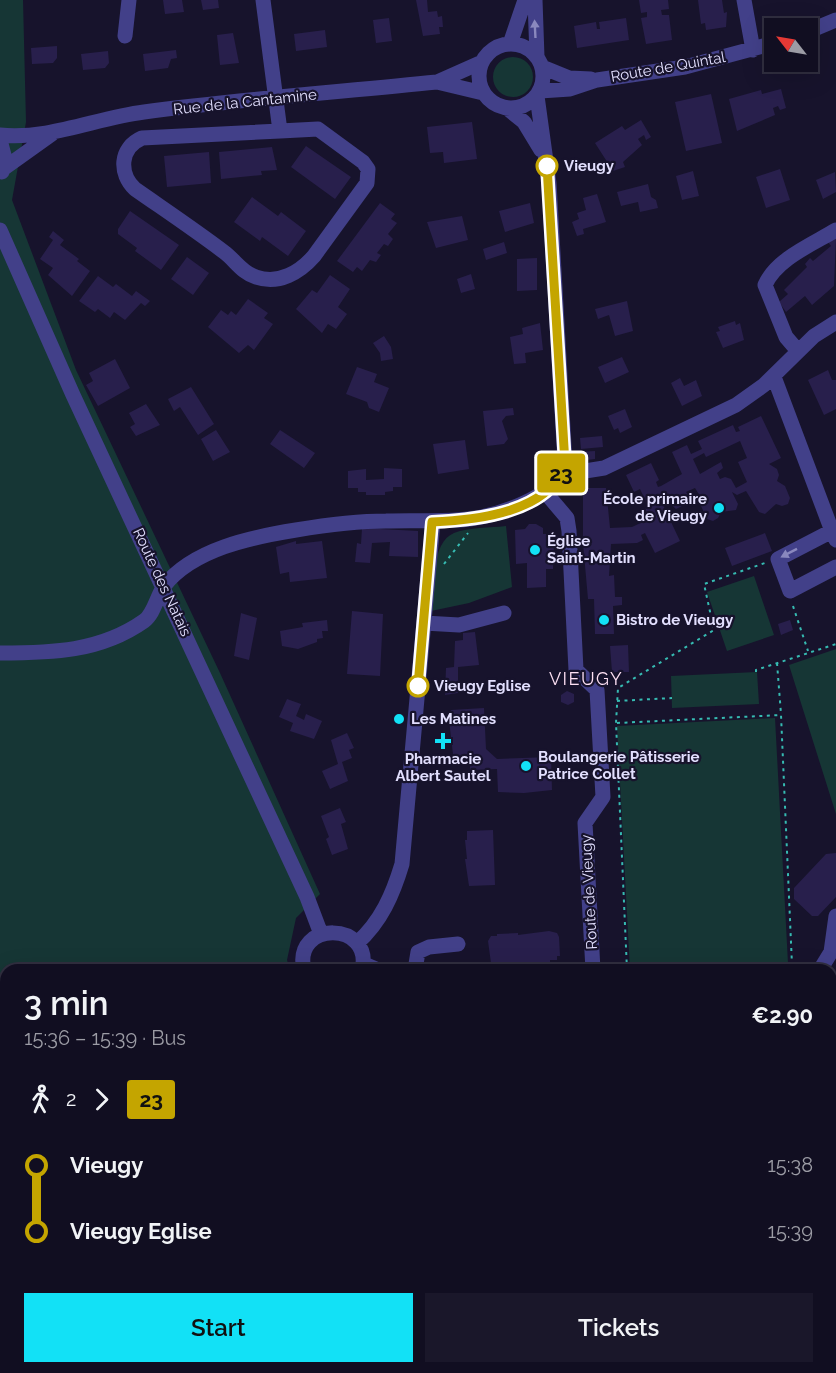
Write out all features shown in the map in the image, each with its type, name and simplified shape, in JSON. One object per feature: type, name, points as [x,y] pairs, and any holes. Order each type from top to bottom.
[{"type":"street","points":[[124,36],[129,0]]},
{"type":"street","points":[[263,0],[280,131]]},
{"type":"street","points":[[510,44],[525,0]]},
{"type":"street","points":[[0,653],[54,653],[90,647],[145,620],[164,586],[194,559],[276,533],[335,523],[479,519],[505,512],[545,492],[560,475],[565,464],[562,402],[546,161],[539,94],[544,76],[540,62],[535,0]]},
{"type":"street","points":[[744,0],[753,50]]},
{"type":"street","points":[[818,27],[836,20]]},
{"type":"street","points":[[540,62],[520,45],[510,44],[494,50],[482,62],[480,83],[483,93],[492,102],[508,109],[531,132],[546,161]]},
{"type":"street","name":"Route de Quintal","points":[[539,94],[570,89],[597,80],[685,67],[764,46]]},
{"type":"street","name":"Rue de la Cantamine","points":[[0,135],[16,136],[54,132],[142,112],[437,82],[482,62]]},
{"type":"street","name":"Route de Quintal","points":[[540,62],[569,78],[597,80]]},
{"type":"street","name":"Rue de la Cantamine","points":[[437,82],[483,93]]},
{"type":"street","points":[[508,109],[519,108],[539,94]]},
{"type":"street","points":[[318,129],[363,162],[369,177],[314,256],[306,265],[284,278],[263,279],[245,272],[226,254],[135,189],[126,180],[122,171],[128,150],[135,141],[142,138],[280,131],[318,129]]},
{"type":"street","name":"Rue de la Cantamine","points":[[2,172],[54,132]]},
{"type":"street","points":[[0,140],[4,150],[2,172]]},
{"type":"street","name":"Route des Natais","points":[[0,225],[0,231],[73,395],[164,586],[307,897],[321,934]]},
{"type":"street","points":[[798,351],[786,337],[765,285],[769,275],[783,263],[836,230]]},
{"type":"street","points":[[560,475],[604,468],[736,405],[774,377],[814,336],[836,322]]},
{"type":"street","points":[[774,377],[834,535],[778,559],[790,591],[836,567]]},
{"type":"street","name":"Route de Vieugy","points":[[545,492],[567,518],[576,670],[597,690],[603,797],[585,823],[593,964]]},
{"type":"street","points":[[357,943],[369,932],[389,901],[402,864],[432,522]]},
{"type":"street","points":[[424,623],[459,625],[504,613]]},
{"type":"street","points":[[824,964],[831,952],[836,916]]},
{"type":"street","points":[[304,964],[306,948],[321,934],[340,933],[357,943],[362,964]]},
{"type":"street","points":[[416,964],[418,952],[429,947],[458,944]]},
{"type":"path","points":[[442,566],[479,519]]},
{"type":"path","points":[[627,964],[616,723],[618,688],[714,630],[704,584],[778,559]]},
{"type":"path","points":[[790,591],[809,652]]},
{"type":"path","points":[[756,672],[756,670],[836,644]]},
{"type":"path","points":[[777,663],[792,964]]},
{"type":"path","points":[[617,701],[672,698]]},
{"type":"path","points":[[616,723],[781,715]]},
{"type":"green space","points":[[0,0],[23,0],[26,122],[12,200],[76,370],[220,673],[320,894],[296,918],[287,960],[288,964],[0,964]]},
{"type":"green space","points":[[513,57],[527,63],[533,77],[527,91],[513,97],[499,91],[493,77],[499,63]]},
{"type":"green space","points":[[506,526],[512,587],[469,603],[431,611],[437,556],[446,538],[466,530]]},
{"type":"green space","points":[[754,576],[774,635],[727,651],[707,592]]},
{"type":"green space","points":[[836,649],[836,814],[789,665]]},
{"type":"green space","points":[[757,672],[759,704],[672,708],[671,676]]},
{"type":"green space","points":[[775,718],[788,963],[630,964],[617,726]]},
{"type":"building","points":[[163,0],[182,0],[184,12],[165,14]]},
{"type":"building","points":[[201,0],[218,0],[219,8],[203,10]]},
{"type":"building","points":[[416,0],[427,0],[428,12],[437,11],[438,17],[442,16],[443,27],[439,27],[440,34],[423,36]]},
{"type":"building","points":[[639,0],[668,0],[669,9],[661,10],[662,15],[669,15],[672,40],[646,44],[641,18],[647,17],[647,12],[641,13]]},
{"type":"building","points":[[698,0],[722,0],[724,13],[727,12],[726,27],[706,30],[705,23],[701,24]]},
{"type":"building","points":[[389,18],[392,41],[376,43],[373,20]]},
{"type":"building","points":[[626,18],[629,40],[577,48],[574,26],[596,22],[597,29],[600,29],[599,22]]},
{"type":"building","points":[[325,30],[327,47],[296,51],[294,34]]},
{"type":"building","points":[[233,33],[239,63],[220,65],[217,35]]},
{"type":"building","points":[[57,46],[57,58],[53,63],[32,64],[31,48]]},
{"type":"building","points":[[176,50],[177,58],[171,59],[168,68],[145,71],[143,54]]},
{"type":"building","points":[[108,51],[109,63],[105,68],[83,70],[81,54]]},
{"type":"building","points":[[781,89],[786,108],[780,110],[778,106],[773,108],[775,115],[737,131],[729,99],[761,90],[762,94]]},
{"type":"building","points":[[711,94],[722,143],[686,151],[675,102]]},
{"type":"building","points":[[641,120],[651,137],[646,140],[644,135],[638,139],[642,145],[623,162],[625,167],[613,171],[595,143],[622,126],[625,130]]},
{"type":"building","points":[[472,122],[477,159],[444,163],[443,152],[430,153],[427,127]]},
{"type":"building","points":[[306,146],[351,177],[335,199],[291,167]]},
{"type":"building","points":[[272,147],[277,170],[261,171],[262,175],[221,179],[219,152]]},
{"type":"building","points":[[209,152],[211,183],[167,187],[164,156]]},
{"type":"building","points":[[780,169],[790,200],[766,208],[756,177]]},
{"type":"building","points":[[693,171],[699,196],[682,200],[676,176]]},
{"type":"building","points":[[835,172],[836,192],[823,199],[816,180]]},
{"type":"building","points":[[648,184],[651,197],[656,200],[658,208],[640,212],[638,202],[621,206],[617,192]]},
{"type":"building","points":[[597,194],[606,222],[583,229],[584,234],[577,236],[572,222],[579,219],[577,213],[586,210],[583,198]]},
{"type":"building","points":[[252,197],[278,216],[281,212],[306,231],[288,256],[262,237],[260,241],[234,222]]},
{"type":"building","points":[[380,203],[395,214],[391,219],[397,223],[388,234],[393,239],[388,246],[384,244],[377,253],[381,255],[376,262],[370,260],[362,271],[357,267],[353,272],[337,261]]},
{"type":"building","points":[[530,203],[534,223],[505,232],[499,211]]},
{"type":"building","points":[[130,211],[179,245],[161,270],[135,251],[137,248],[118,234],[118,229]]},
{"type":"building","points":[[462,216],[468,240],[436,248],[427,222]]},
{"type":"building","points":[[53,231],[64,240],[60,245],[79,259],[77,261],[90,271],[72,296],[48,275],[53,268],[40,259],[53,240],[49,237]]},
{"type":"building","points":[[836,238],[834,286],[812,305],[805,296],[786,312],[779,302],[788,294],[784,290],[807,267],[805,264],[810,258],[813,261],[831,246],[828,242]]},
{"type":"building","points":[[504,242],[507,253],[486,260],[483,249]]},
{"type":"building","points":[[187,257],[209,273],[193,295],[171,279]]},
{"type":"building","points":[[537,258],[537,290],[517,291],[517,259]]},
{"type":"building","points":[[471,274],[475,289],[461,293],[457,279]]},
{"type":"building","points":[[330,275],[350,289],[338,307],[347,314],[336,329],[328,324],[322,333],[296,309],[312,290],[317,293]]},
{"type":"building","points":[[98,276],[113,287],[116,284],[132,296],[136,291],[150,301],[145,306],[141,303],[125,320],[114,312],[110,318],[98,309],[95,312],[79,301]]},
{"type":"building","points":[[248,299],[268,313],[264,318],[273,324],[254,350],[248,345],[239,353],[208,327],[221,310],[228,315],[231,311],[236,315]]},
{"type":"building","points":[[627,301],[633,331],[615,336],[609,315],[598,319],[595,309]]},
{"type":"building","points":[[735,321],[736,325],[740,323],[744,340],[723,348],[716,332],[720,331],[718,327]]},
{"type":"building","points":[[540,323],[543,350],[525,353],[526,363],[514,364],[510,337],[523,334],[522,328]]},
{"type":"building","points":[[384,336],[391,347],[393,359],[381,361],[380,353],[373,343]]},
{"type":"building","points":[[622,357],[629,372],[605,383],[598,367]]},
{"type":"building","points":[[115,359],[130,388],[98,406],[86,385],[93,381],[89,373]]},
{"type":"building","points":[[357,367],[377,374],[374,382],[389,388],[379,412],[369,408],[367,402],[346,394]]},
{"type":"building","points":[[828,370],[832,380],[836,380],[836,409],[824,415],[808,380]]},
{"type":"building","points":[[680,378],[684,386],[696,380],[702,396],[682,406],[671,383]]},
{"type":"building","points":[[191,387],[214,424],[198,435],[180,407],[174,411],[168,399]]},
{"type":"building","points":[[146,404],[160,425],[136,436],[130,427],[135,424],[129,413]]},
{"type":"building","points":[[513,408],[514,415],[506,416],[502,421],[508,439],[504,444],[487,446],[483,411]]},
{"type":"building","points":[[625,409],[632,427],[620,433],[618,428],[614,430],[608,416]]},
{"type":"building","name":"École primaire de Vieugy","points":[[761,416],[781,458],[769,464],[777,469],[779,475],[777,481],[785,486],[790,498],[788,504],[782,506],[776,504],[765,514],[759,512],[746,491],[737,495],[732,492],[738,504],[736,510],[721,512],[713,521],[707,519],[701,506],[703,501],[695,488],[686,492],[690,498],[688,503],[676,509],[668,502],[663,505],[680,541],[655,553],[645,533],[641,535],[643,540],[637,543],[611,544],[609,576],[614,575],[615,597],[622,597],[622,605],[613,606],[614,634],[595,634],[594,599],[588,599],[583,543],[583,488],[606,488],[610,528],[632,527],[647,520],[643,511],[648,506],[640,489],[634,492],[626,475],[651,463],[659,480],[656,482],[658,487],[661,486],[682,474],[672,452],[687,445],[691,454],[702,449],[698,441],[733,425],[736,432],[740,431],[738,427]],"holes":[[[740,441],[747,458],[738,462],[747,482],[736,488],[731,479],[725,477],[720,479],[717,473],[723,468],[721,462],[700,474],[693,459],[704,453],[706,457]]]},
{"type":"building","points":[[216,430],[230,452],[213,461],[201,439]]},
{"type":"building","points":[[280,430],[315,453],[304,468],[270,444]]},
{"type":"building","points":[[602,436],[603,447],[581,449],[580,438]]},
{"type":"building","points":[[465,440],[469,469],[438,474],[433,444]]},
{"type":"building","points":[[595,451],[595,459],[579,461],[578,452]]},
{"type":"building","points":[[384,468],[402,469],[402,487],[393,487],[393,491],[385,492],[385,495],[366,495],[366,492],[358,492],[358,488],[348,488],[348,471],[366,469],[366,480],[384,479]]},
{"type":"building","name":"Église Saint-Martin","points":[[529,524],[536,524],[543,528],[543,534],[552,534],[554,539],[553,569],[546,569],[546,587],[527,588],[527,563],[516,564],[515,530],[525,529]]},
{"type":"building","points":[[362,528],[418,531],[418,557],[389,556],[390,542],[372,543],[370,563],[355,562],[357,543],[361,544]]},
{"type":"building","points":[[765,533],[772,551],[732,566],[725,548]]},
{"type":"building","points":[[296,541],[296,544],[322,541],[327,578],[290,582],[289,572],[280,574],[276,547]]},
{"type":"building","points":[[352,611],[383,614],[380,676],[347,674]]},
{"type":"building","points":[[241,613],[257,618],[249,660],[234,656]]},
{"type":"building","points":[[327,620],[328,631],[322,631],[323,638],[317,639],[317,642],[298,649],[282,646],[280,631],[303,627],[302,623]]},
{"type":"building","points":[[790,620],[793,630],[781,635],[778,624]]},
{"type":"building","points":[[475,632],[479,665],[458,667],[458,693],[445,695],[446,668],[454,667],[455,641],[463,640],[463,633]]},
{"type":"building","points":[[628,645],[629,672],[612,672],[610,646]]},
{"type":"building","points":[[567,691],[574,694],[574,702],[568,705],[561,702],[561,695]]},
{"type":"building","points":[[287,699],[301,704],[296,716],[304,720],[306,714],[322,721],[314,739],[290,731],[293,723],[279,717]]},
{"type":"building","points":[[484,708],[486,749],[497,759],[551,757],[552,790],[524,793],[498,792],[497,769],[470,770],[470,763],[454,763],[449,720],[451,710]]},
{"type":"building","points":[[347,733],[354,748],[349,750],[352,758],[342,762],[348,781],[330,789],[322,771],[338,764],[331,740]]},
{"type":"building","points":[[340,808],[346,822],[341,824],[348,849],[332,855],[326,839],[329,837],[321,816]]},
{"type":"building","points":[[493,830],[495,885],[469,886],[465,859],[467,859],[465,840],[467,840],[467,831]]},
{"type":"building","points":[[836,853],[836,897],[818,916],[812,916],[794,899],[794,888],[826,854]]},
{"type":"building","points":[[549,931],[557,933],[559,937],[560,956],[557,956],[557,960],[550,960],[550,963],[491,963],[488,941],[491,936]]},
{"type":"bus line","name":"23","points":[[418,686],[432,522],[474,521],[505,512],[542,495],[551,488],[565,464],[547,166]]},
{"type":"place","name":"Vieugy","points":[[547,166]]},
{"type":"place","name":"École primaire de Vieugy","points":[[719,508]]},
{"type":"place","name":"Église Saint-Martin","points":[[535,550]]},
{"type":"place","name":"Bistro de Vieugy","points":[[604,620]]},
{"type":"place","name":"Vieugy Eglise","points":[[418,686]]},
{"type":"place","name":"Les Matines","points":[[399,719]]},
{"type":"place","name":"Pharmacie Albert Sautel","points":[[443,741]]},
{"type":"place","name":"Boulangerie Pâtisserie Patrice Collet","points":[[526,766]]},
{"type":"district","name":"VIEUGY","points":[[586,678]]}]
